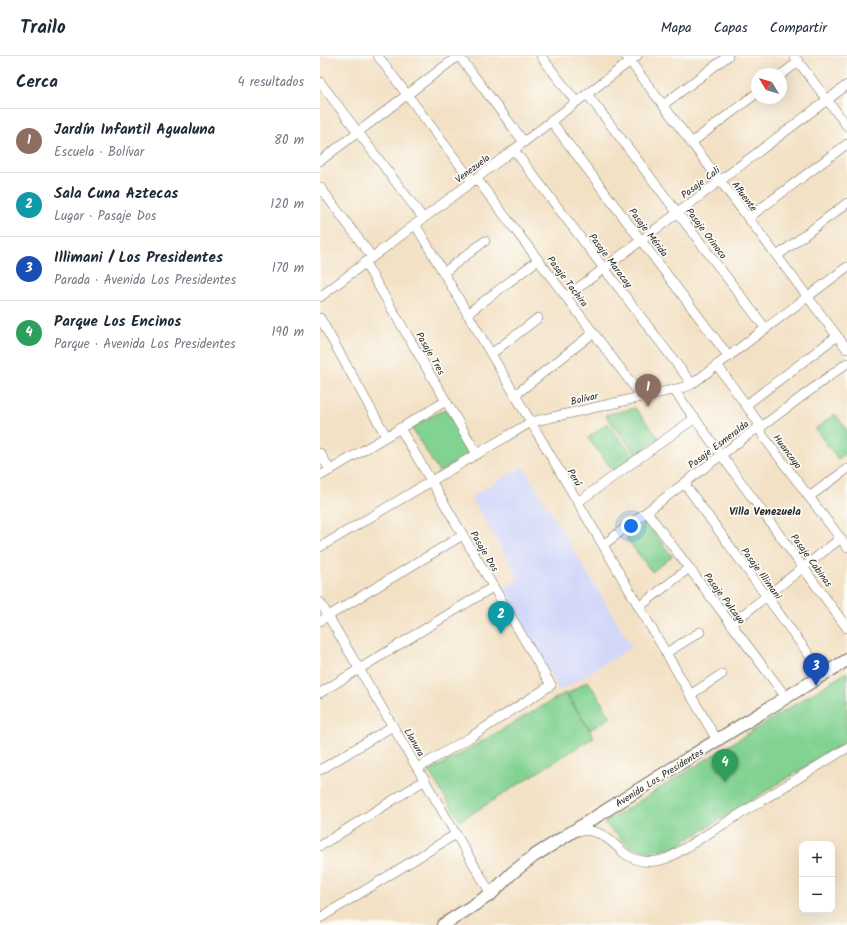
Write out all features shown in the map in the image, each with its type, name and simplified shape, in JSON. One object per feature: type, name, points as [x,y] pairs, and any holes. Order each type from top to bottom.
[{"type":"street","name":"Pasaje Tachira","points":[[378,56],[538,260],[642,397]]},
{"type":"street","points":[[320,161],[458,56],[524,142]]},
{"type":"street","points":[[541,56],[576,102]]},
{"type":"street","points":[[663,105],[728,56]]},
{"type":"street","name":"Venezuela","points":[[321,294],[369,260],[551,122],[631,58]]},
{"type":"street","name":"Afluente","points":[[631,58],[691,143],[847,349]]},
{"type":"street","points":[[787,69],[796,59],[847,126]]},
{"type":"street","points":[[320,82],[423,218]]},
{"type":"street","name":"Pasaje Cali","points":[[566,297],[847,85]]},
{"type":"street","name":"Pasaje Orinoco","points":[[587,94],[766,328]]},
{"type":"street","points":[[691,143],[751,98]]},
{"type":"street","name":"Pasaje Mérida","points":[[551,122],[729,357]]},
{"type":"street","points":[[748,218],[847,144]]},
{"type":"street","name":"Pasaje Maracay","points":[[514,150],[692,384]]},
{"type":"street","name":"Pasaje Tres","points":[[320,188],[369,260],[446,401],[477,454]]},
{"type":"street","points":[[777,256],[847,203]]},
{"type":"street","name":"Perú","points":[[415,224],[717,740]]},
{"type":"street","points":[[443,273],[485,241]]},
{"type":"street","points":[[467,314],[538,260]]},
{"type":"street","name":"Bolívar","points":[[320,547],[531,422],[674,390],[692,384],[847,267]]},
{"type":"street","points":[[320,318],[386,436]]},
{"type":"street","points":[[491,354],[538,318]]},
{"type":"street","points":[[515,395],[593,333]]},
{"type":"street","points":[[746,405],[837,336]]},
{"type":"street","name":"Pasaje Esmeralda","points":[[603,545],[759,427],[847,363]]},
{"type":"street","name":"Huancayo","points":[[718,365],[758,422],[763,436],[847,547]]},
{"type":"street","name":"Pasaje Cabinas","points":[[674,390],[847,628]]},
{"type":"street","points":[[320,476],[446,401]]},
{"type":"street","points":[[578,502],[695,418]]},
{"type":"street","name":"Pasaje Dos","points":[[400,428],[551,685],[469,738],[418,768]]},
{"type":"street","points":[[320,453],[330,470]]},
{"type":"street","points":[[809,497],[847,469]]},
{"type":"street","name":"Pasaje Illimani","points":[[684,483],[823,674]]},
{"type":"street","name":"Pasaje Pulcayo","points":[[647,512],[786,697]]},
{"type":"street","points":[[320,621],[463,535]]},
{"type":"street","points":[[731,624],[841,538]]},
{"type":"street","points":[[639,606],[689,568]]},
{"type":"street","points":[[320,692],[494,587]]},
{"type":"street","name":"Llanura","points":[[320,602],[491,894]]},
{"type":"street","points":[[666,653],[700,632]]},
{"type":"street","name":"Avenida Los Presidentes","points":[[443,925],[491,894],[520,866],[717,740],[847,660]]},
{"type":"street","points":[[690,695],[722,674]]},
{"type":"street","points":[[320,770],[393,726]]},
{"type":"street","points":[[574,831],[590,831],[600,834],[615,844],[623,852],[635,859],[648,862],[661,861],[672,856],[847,748]]},
{"type":"street","points":[[320,846],[425,780]]},
{"type":"street","points":[[320,918],[456,834]]},
{"type":"shaded area","points":[[523,466],[632,647],[560,691],[501,590],[519,578],[471,497]]},
{"type":"green space","points":[[635,408],[659,438],[637,455],[605,415]]},
{"type":"green space","points":[[446,409],[473,451],[439,472],[411,427]]},
{"type":"green space","points":[[835,414],[847,430],[847,452],[838,459],[815,429]]},
{"type":"green space","points":[[607,423],[634,456],[614,472],[588,438]]},
{"type":"green space","points":[[645,522],[672,556],[652,572],[626,538]]},
{"type":"green space","points":[[847,672],[847,741],[676,847],[648,852],[630,847],[604,823]]},
{"type":"green space","points":[[588,681],[611,717],[590,730],[567,694]]},
{"type":"green space","points":[[565,693],[594,737],[460,821],[429,772]]},
{"type":"place","name":"Jardín Infantil Agualuna","points":[[648,407]]},
{"type":"place","name":"Sala Cuna Aztecas","points":[[501,634]]},
{"type":"place","name":"Illimani / Los Presidentes","points":[[816,686]]},
{"type":"place","name":"Parque Los Encinos","points":[[725,782]]},
{"type":"district","name":"Villa Venezuela","points":[[765,511]]}]
